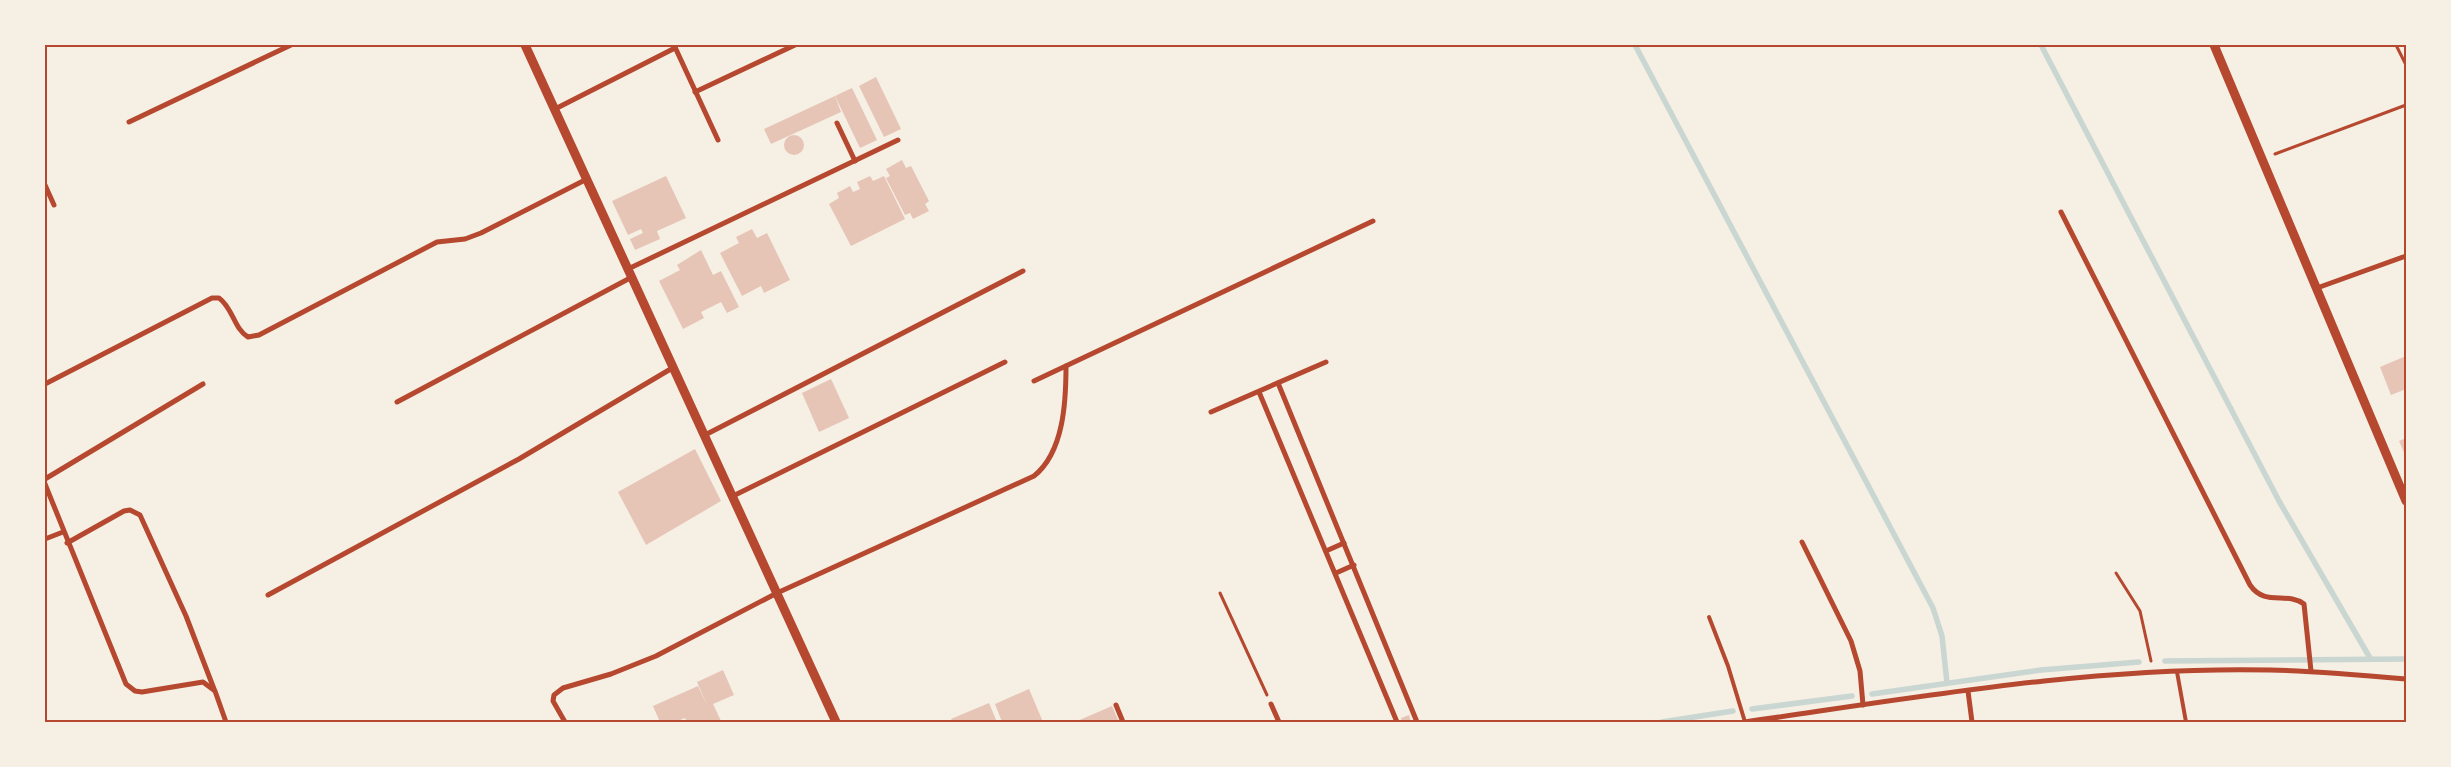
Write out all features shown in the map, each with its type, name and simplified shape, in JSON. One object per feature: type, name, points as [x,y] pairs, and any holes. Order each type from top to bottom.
[{"type":"street","points":[[129,122],[292,45]]},
{"type":"street","points":[[525,45],[836,722]]},
{"type":"street","points":[[696,92],[795,45]]},
{"type":"street","points":[[2214,45],[2406,502]]},
{"type":"street","points":[[555,109],[675,47],[718,140]]},
{"type":"street","points":[[837,123],[855,161]]},
{"type":"street","points":[[397,402],[630,273],[898,140]]},
{"type":"street","points":[[45,384],[206,300],[219,298],[225,303],[242,334],[248,338],[259,335],[438,242],[465,238],[481,233],[587,179]]},
{"type":"street","points":[[45,185],[54,205]]},
{"type":"street","points":[[2061,212],[2250,585],[2255,592],[2264,596],[2297,600],[2304,604],[2310,668]]},
{"type":"street","points":[[1034,381],[1373,221]]},
{"type":"street","points":[[2317,288],[2406,256]]},
{"type":"street","points":[[705,435],[1023,271]]},
{"type":"street","points":[[733,496],[1005,362]]},
{"type":"street","points":[[1211,412],[1326,362]]},
{"type":"street","points":[[565,722],[553,701],[554,695],[558,691],[611,674],[656,656],[777,593],[1024,482],[1038,473],[1052,450],[1059,431],[1065,401],[1066,366]]},
{"type":"street","points":[[268,595],[511,464],[674,367]]},
{"type":"street","points":[[1278,383],[1417,722]]},
{"type":"street","points":[[45,479],[203,384]]},
{"type":"street","points":[[1259,392],[1397,722]]},
{"type":"street","points":[[45,484],[122,677],[129,687],[138,692],[148,692],[200,681],[211,687],[216,694]]},
{"type":"street","points":[[67,543],[124,511],[130,510],[140,515],[186,616],[226,722]]},
{"type":"street","points":[[45,539],[63,532]]},
{"type":"street","points":[[1802,542],[1852,642],[1860,671],[1864,705]]},
{"type":"street","points":[[1326,550],[1344,543]]},
{"type":"street","points":[[1336,573],[1354,566]]},
{"type":"street","points":[[1745,722],[1968,690],[2080,678],[2154,673],[2310,668],[2406,679]]},
{"type":"street","points":[[1968,690],[1972,722]]},
{"type":"street","points":[[1272,704],[1279,722]]},
{"type":"street","points":[[1116,705],[1123,722]]},
{"type":"lane","points":[[1709,617],[1728,666],[1745,722]]},
{"type":"lane","points":[[2177,672],[2186,722]]},
{"type":"path","points":[[2396,45],[2406,65]]},
{"type":"path","points":[[2262,159],[2406,104]]},
{"type":"path","points":[[2116,573],[2135,602],[2144,622],[2154,673]]},
{"type":"path","points":[[1220,593],[1272,704]]},
{"type":"building","points":[[876,77],[901,129],[884,137],[859,86]]},
{"type":"building","points":[[852,88],[877,140],[860,148],[835,96]]},
{"type":"building","points":[[835,96],[841,112],[771,144],[764,129]]},
{"type":"building","points":[[794,135],[801,138],[804,145],[801,152],[794,155],[787,152],[784,145],[787,138]]},
{"type":"building","points":[[902,160],[906,168],[911,166],[929,201],[925,204],[929,211],[913,219],[910,213],[905,215],[886,178],[890,176],[886,169]]},
{"type":"building","points":[[666,176],[686,218],[657,231],[660,239],[635,250],[630,239],[643,233],[641,229],[628,235],[612,201]]},
{"type":"building","points":[[870,176],[873,181],[884,176],[905,219],[851,246],[829,204],[839,198],[837,193],[850,186],[853,192],[860,189],[857,182]]},
{"type":"building","points":[[752,229],[757,238],[767,233],[790,280],[764,293],[761,286],[742,296],[720,253],[739,243],[736,237]]},
{"type":"building","points":[[701,250],[713,275],[721,271],[739,307],[727,313],[721,302],[701,312],[704,318],[683,329],[659,281],[680,270],[677,265]]},
{"type":"building","points":[[2406,356],[2406,389],[2391,395],[2380,367]]},
{"type":"building","points":[[831,379],[849,418],[819,432],[802,393]]},
{"type":"building","points":[[2406,438],[2406,457],[2399,441]]},
{"type":"building","points":[[695,449],[721,501],[646,545],[618,492]]},
{"type":"building","points":[[723,670],[734,695],[713,704],[721,721],[687,722],[685,718],[675,722],[660,722],[653,706],[698,686],[708,707],[697,682]]},
{"type":"building","points":[[1029,689],[1043,722],[1002,722],[995,704]]},
{"type":"building","points":[[989,703],[997,722],[953,722],[951,719]]},
{"type":"building","points":[[1112,706],[1119,722],[1075,722]]},
{"type":"building","points":[[1409,715],[1411,722],[1402,722],[1401,718]]},
{"type":"waterway","points":[[1635,45],[1933,608],[1942,636],[1947,683]]},
{"type":"waterway","points":[[2041,45],[2279,501],[2370,658]]},
{"type":"waterway","points":[[2165,661],[2406,659]]},
{"type":"waterway","points":[[1872,694],[2041,670],[2139,662]]},
{"type":"waterway","points":[[1752,709],[1852,696]]},
{"type":"waterway","points":[[1662,722],[1733,711]]}]
